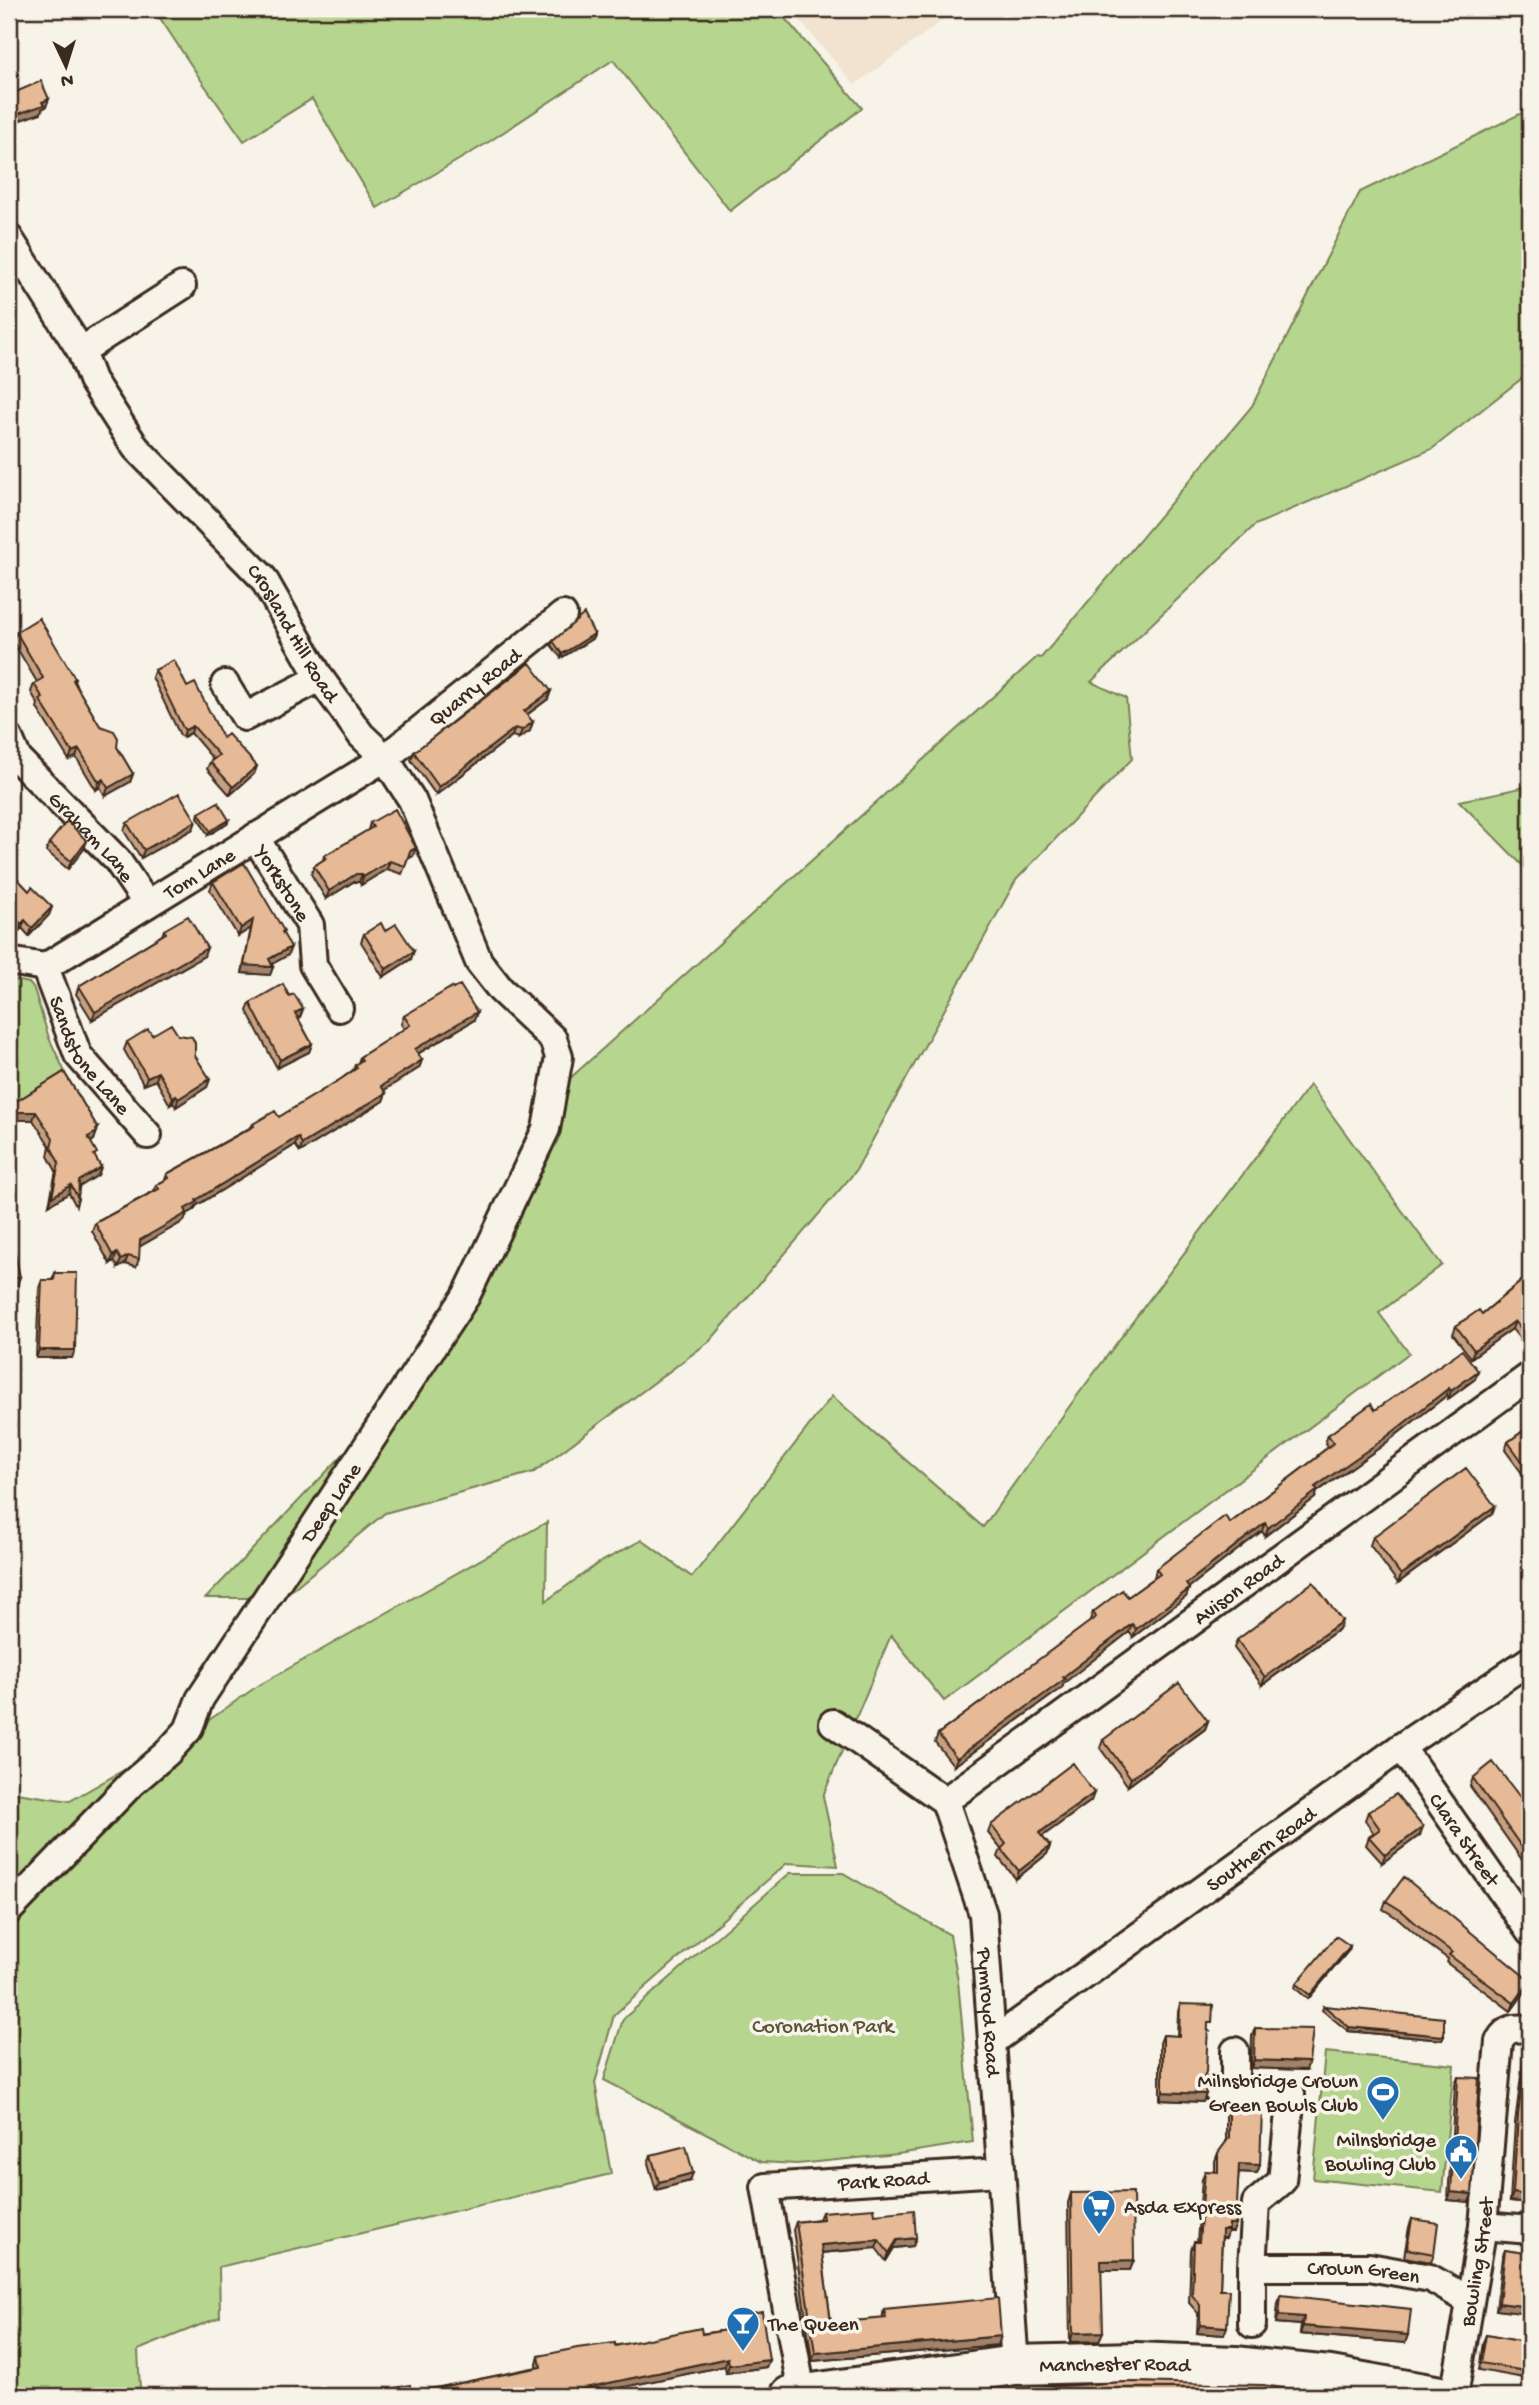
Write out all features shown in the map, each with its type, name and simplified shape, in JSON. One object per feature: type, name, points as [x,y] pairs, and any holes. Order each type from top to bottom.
[{"type":"main road","name":"Manchester Road","points":[[796,2395],[1015,2365],[1136,2362],[1235,2366],[1330,2376],[1440,2396]]},
{"type":"street","name":"Crosland Hill Road","points":[[9,238],[80,351],[92,380],[136,448],[263,578],[320,678],[361,735],[385,758],[412,800],[479,962],[501,990],[553,1039]]},
{"type":"street","points":[[80,351],[182,286]]},
{"type":"street","name":"Quarry Road","points":[[385,758],[563,615]]},
{"type":"street","points":[[225,684],[244,717],[320,678]]},
{"type":"street","name":"Graham Lane","points":[[9,738],[18,760],[117,860],[147,904]]},
{"type":"street","name":"Tom Lane","points":[[45,967],[385,758]]},
{"type":"street","name":"Yorkstone","points":[[255,837],[310,925],[313,965],[339,1008]]},
{"type":"street","points":[[9,961],[45,967]]},
{"type":"street","name":"Sandstone Lane","points":[[45,967],[78,1055],[148,1135]]},
{"type":"street","name":"Deep Lane","points":[[9,1910],[131,1784],[167,1753],[188,1730],[200,1699],[466,1296],[546,1129],[559,1057],[553,1039]]},
{"type":"street","name":"Avison Road","points":[[945,1801],[1530,1376]]},
{"type":"street","name":"Southern Road","points":[[992,2042],[1401,1747],[1530,1660]]},
{"type":"street","points":[[834,1723],[945,1801]]},
{"type":"street","name":"Clara Street","points":[[1401,1747],[1530,1932]]},
{"type":"street","name":"Pymroyd Road","points":[[945,1801],[983,1914],[1015,2365]]},
{"type":"street","name":"Bowling Street","points":[[1454,2396],[1483,2226],[1499,2041],[1504,2032],[1511,2028],[1530,2029]]},
{"type":"street","points":[[1235,2051],[1225,2090],[1291,2094],[1282,2181],[1256,2203],[1252,2323]]},
{"type":"street","name":"Park Road","points":[[796,2395],[765,2187],[1001,2172]]},
{"type":"street","points":[[1483,2226],[1530,2230]]},
{"type":"street","name":"Crown Green","points":[[1252,2267],[1369,2267],[1430,2278],[1471,2301]]},
{"type":"shaded area","points":[[790,9],[958,9],[855,85]]},
{"type":"green space","points":[[154,9],[777,9],[862,108],[730,211],[613,60],[484,145],[377,208],[312,99],[244,141]]},
{"type":"green space","points":[[1530,109],[1530,372],[1432,449],[1255,525],[1091,682],[1126,698],[1132,759],[1016,880],[855,1172],[710,1341],[534,1472],[385,1513],[282,1598],[206,1598],[459,1333],[531,1194],[557,1137],[567,1081],[1037,657],[1041,658],[1252,406],[1360,192]]},
{"type":"green space","points":[[1530,786],[1530,873],[1459,801]]},
{"type":"green space","points":[[9,979],[29,983],[34,989],[49,1038],[65,1072],[9,1106]]},
{"type":"green space","points":[[1310,1085],[1442,1265],[1379,1313],[1409,1353],[944,1701],[891,1635],[823,1796],[838,1866],[787,1863],[614,2015],[595,2083],[611,2174],[219,2267],[220,2317],[138,2350],[140,2389],[120,2396],[9,2396],[9,1792],[70,1801],[202,1725],[256,1687],[547,1522],[546,1601],[597,1564],[642,1540],[692,1577],[832,1396],[983,1527],[1074,1400]]},
{"type":"green space","name":"Coronation Park","points":[[790,1873],[843,1873],[950,1935],[958,1981],[973,2142],[898,2154],[797,2164],[761,2162],[604,2080],[623,2019]]},
{"type":"green space","name":"Milnsbridge Crown Green Bowls Club","points":[[1325,2052],[1454,2065],[1442,2192],[1313,2179]]},
{"type":"building","points":[[41,81],[49,99],[42,102],[44,105],[9,117],[9,95]]},
{"type":"building","points":[[9,516],[15,524],[9,528]]},
{"type":"building","points":[[584,614],[594,634],[562,654],[553,641]]},
{"type":"building","points":[[39,618],[100,726],[114,731],[118,738],[117,747],[133,774],[108,788],[103,779],[99,782],[79,749],[72,752],[40,700],[43,698],[34,684],[43,678],[16,632]]},
{"type":"building","points":[[174,660],[187,687],[195,683],[223,738],[228,734],[257,766],[233,787],[210,762],[219,755],[193,726],[185,730],[183,728],[155,670]]},
{"type":"building","points":[[530,663],[551,691],[524,711],[533,722],[522,730],[515,728],[439,787],[414,752]]},
{"type":"building","points":[[179,793],[196,821],[144,850],[127,823]]},
{"type":"building","points":[[218,802],[229,820],[210,831],[199,813]]},
{"type":"building","points":[[395,809],[416,848],[410,851],[405,866],[390,861],[363,877],[362,874],[356,874],[329,891],[314,866],[326,858],[324,856],[373,827],[370,823]]},
{"type":"building","points":[[67,821],[87,841],[71,861],[49,843]]},
{"type":"building","points":[[244,863],[291,947],[269,959],[273,967],[244,965],[253,920],[241,928],[213,882]]},
{"type":"building","points":[[9,870],[29,891],[32,887],[52,907],[32,928],[25,920],[21,924],[9,912]]},
{"type":"building","points":[[188,916],[207,948],[95,1012],[79,986],[166,933],[164,930]]},
{"type":"building","points":[[381,923],[385,931],[396,924],[414,951],[386,969],[364,934]]},
{"type":"building","points":[[283,984],[289,996],[294,994],[303,1009],[295,1013],[312,1044],[280,1060],[250,1003]]},
{"type":"building","points":[[460,985],[477,1012],[415,1049],[422,1060],[381,1086],[386,1093],[302,1144],[298,1137],[196,1200],[197,1202],[185,1209],[187,1213],[140,1240],[139,1259],[128,1256],[121,1260],[117,1253],[113,1256],[95,1223],[159,1189],[156,1185],[169,1178],[167,1174],[254,1126],[253,1124],[275,1111],[279,1117],[341,1079],[357,1068],[355,1065],[362,1060],[360,1057],[410,1025],[404,1016],[452,987],[453,989]]},
{"type":"building","points":[[171,1024],[178,1035],[192,1037],[195,1056],[210,1079],[178,1099],[176,1095],[173,1097],[158,1072],[147,1077],[127,1042],[148,1029],[152,1035]]},
{"type":"building","points":[[64,1072],[98,1128],[97,1132],[88,1137],[101,1167],[79,1181],[78,1198],[71,1185],[52,1197],[59,1163],[51,1147],[53,1138],[36,1112],[9,1112],[9,1106]]},
{"type":"building","points":[[13,1243],[20,1277],[9,1279],[9,1244]]},
{"type":"building","points":[[55,1273],[77,1273],[75,1350],[39,1350],[42,1280],[54,1280]]},
{"type":"building","points":[[1530,1274],[1530,1325],[1523,1331],[1515,1321],[1474,1350],[1456,1326],[1479,1310],[1482,1314]]},
{"type":"building","points":[[1462,1350],[1478,1371],[1451,1391],[1449,1388],[1385,1438],[1315,1487],[1318,1490],[1268,1528],[1265,1523],[1186,1584],[1189,1589],[1136,1629],[1132,1624],[1063,1677],[1065,1679],[957,1758],[938,1734],[1096,1617],[1093,1612],[1122,1590],[1128,1597],[1160,1574],[1156,1569],[1225,1516],[1230,1523],[1319,1456],[1334,1443],[1328,1435],[1371,1404],[1375,1410]]},
{"type":"building","points":[[1530,1426],[1530,1472],[1508,1442]]},
{"type":"building","points":[[1466,1468],[1495,1506],[1401,1575],[1373,1537]]},
{"type":"building","points":[[1313,1582],[1342,1621],[1265,1677],[1237,1640]]},
{"type":"building","points":[[1179,1683],[1208,1721],[1131,1778],[1103,1740]]},
{"type":"building","points":[[1493,1762],[1530,1810],[1530,1859],[1473,1778]]},
{"type":"building","points":[[1073,1763],[1094,1793],[1039,1833],[1050,1846],[1019,1871],[1001,1849],[1006,1844],[991,1825]]},
{"type":"building","points":[[1396,1794],[1423,1827],[1385,1855],[1369,1837],[1380,1829],[1368,1812]]},
{"type":"building","points":[[1404,1877],[1530,1981],[1514,2003],[1449,1955],[1452,1952],[1386,1901]]},
{"type":"building","points":[[1336,1936],[1350,1946],[1310,1995],[1296,1984]]},
{"type":"building","points":[[1180,2004],[1213,2005],[1212,2023],[1208,2023],[1206,2072],[1203,2079],[1206,2094],[1163,2092],[1163,2035],[1179,2036]]},
{"type":"building","points":[[1324,2006],[1444,2018],[1444,2036],[1349,2027]]},
{"type":"building","points":[[1255,2028],[1313,2029],[1309,2062],[1254,2060]]},
{"type":"building","points":[[1526,2052],[1530,2053],[1530,2195],[1513,2193],[1518,2115]]},
{"type":"building","points":[[1458,2077],[1479,2078],[1472,2194],[1451,2192]]},
{"type":"building","points":[[1229,2108],[1262,2109],[1260,2165],[1239,2164],[1236,2224],[1229,2224],[1229,2230],[1222,2230],[1220,2290],[1229,2290],[1227,2327],[1200,2325],[1200,2305],[1192,2295],[1194,2242],[1199,2242],[1205,2171],[1218,2172],[1218,2153],[1229,2138]]},
{"type":"building","points":[[686,2146],[693,2173],[659,2182],[651,2155]]},
{"type":"building","points":[[1133,2192],[1134,2260],[1101,2261],[1103,2332],[1073,2333],[1071,2193]]},
{"type":"building","points":[[874,2208],[875,2214],[914,2210],[916,2238],[897,2240],[889,2253],[879,2240],[821,2245],[831,2323],[886,2318],[884,2309],[998,2298],[1001,2336],[815,2353],[796,2222],[823,2219],[822,2212]]},
{"type":"building","points":[[1412,2219],[1438,2223],[1434,2254],[1407,2249]]},
{"type":"building","points":[[1505,2250],[1530,2254],[1530,2307],[1499,2303]]},
{"type":"building","points":[[1281,2295],[1411,2309],[1408,2335],[1303,2326],[1304,2317],[1279,2315]]},
{"type":"building","points":[[762,2312],[769,2360],[729,2365],[728,2358],[547,2396],[357,2396],[410,2385],[411,2393],[541,2367],[539,2356],[577,2348],[615,2343],[615,2346],[701,2328],[702,2334],[746,2327],[745,2315]]},
{"type":"building","points":[[1486,2335],[1530,2343],[1530,2372],[1481,2363]]},
{"type":"building","points":[[1126,2382],[1263,2385],[1336,2396],[969,2396],[968,2392]]},
{"type":"place","name":"Milnsbridge Crown Green Bowls Club","points":[[1383,2122]]},
{"type":"place","name":"Milnsbridge Bowling Club","points":[[1461,2181]]},
{"type":"place","name":"Asda Express","points":[[1099,2236]]},
{"type":"place","name":"The Queen","points":[[743,2353]]}]
